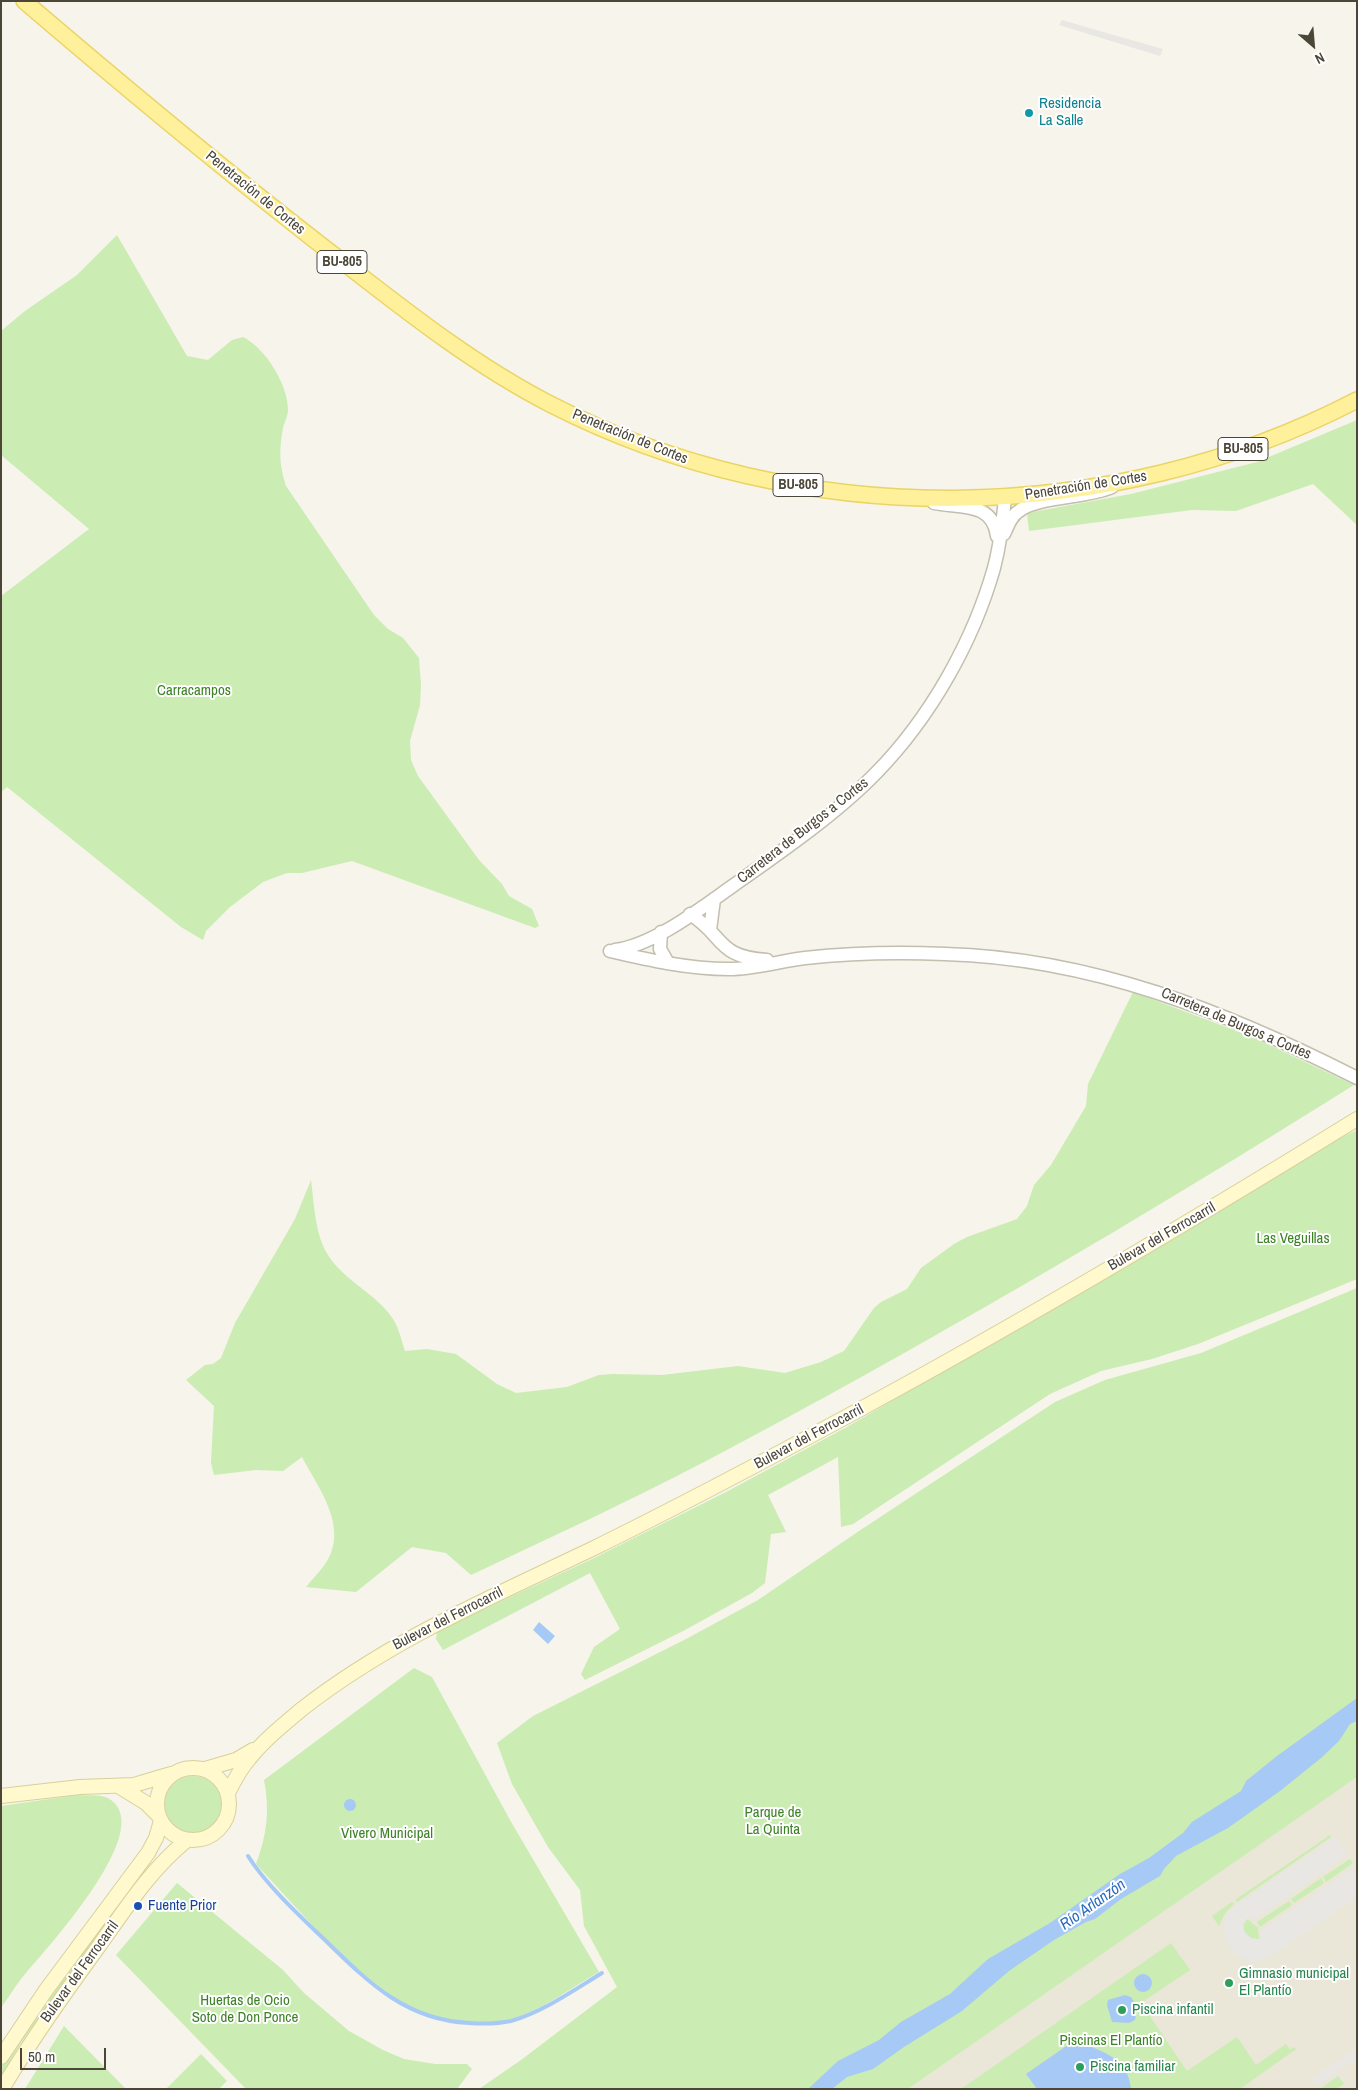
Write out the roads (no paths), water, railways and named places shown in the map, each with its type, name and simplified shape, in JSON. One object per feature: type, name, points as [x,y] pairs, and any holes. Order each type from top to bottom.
[{"type":"main road","name":"Penetración de Cortes","points":[[24,1],[183,136],[382,293],[438,334],[550,404],[654,448],[698,464],[752,478],[827,490],[900,497],[1036,496],[1123,482],[1223,456],[1279,435],[1357,400]]},
{"type":"main road","name":"Bulevar del Ferrocarril","points":[[205,1769],[236,1760],[260,1746],[318,1697],[384,1652],[417,1633],[594,1548],[740,1474],[861,1409],[1040,1308],[1238,1192],[1357,1119]]},
{"type":"main road","name":"Bulevar del Ferrocarril","points":[[228,1793],[244,1766],[260,1746]]},
{"type":"main road","points":[[1,1796],[80,1787],[120,1787],[145,1783],[192,1768],[205,1769],[220,1780],[228,1793],[229,1808],[223,1826],[206,1838],[187,1840],[171,1833],[146,1803],[120,1787]]},
{"type":"main road","points":[[159,1818],[157,1801],[160,1789],[167,1779],[176,1772]]},
{"type":"main road","name":"Bulevar del Ferrocarril","points":[[1,2057],[46,1990],[148,1853],[156,1838],[159,1818]]},
{"type":"main road","name":"Bulevar del Ferrocarril","points":[[2,2089],[28,2045],[130,1903],[161,1863],[187,1840]]},
{"type":"street","name":"Carretera de Burgos a Cortes","points":[[998,547],[1012,517],[1027,506],[1087,495],[1123,482]]},
{"type":"street","name":"Carretera de Burgos a Cortes","points":[[900,497],[985,511],[996,527],[998,547]]},
{"type":"street","name":"Carretera de Burgos a Cortes","points":[[1005,497],[998,547],[984,598],[954,663],[927,708],[890,758],[853,795],[763,865],[714,899],[661,932],[634,946],[610,951],[668,963],[729,969],[824,956],[944,954],[1009,958],[1064,967],[1161,992],[1216,1012],[1285,1042],[1357,1078]]},
{"type":"street","points":[[710,930],[714,899]]},
{"type":"street","name":"Carretera de Burgos a Cortes","points":[[690,914],[710,930],[724,947],[741,957],[784,962]]},
{"type":"street","points":[[661,932],[660,949],[668,963]]},
{"type":"water","points":[[539,1622],[555,1636],[548,1644],[533,1630]]},
{"type":"water","name":"Río Arlanzón","points":[[1357,1698],[1357,1721],[1350,1724],[1339,1741],[1321,1758],[1280,1791],[1228,1828],[1176,1856],[1160,1876],[1121,1899],[1095,1919],[1054,1940],[1009,1971],[962,2011],[904,2047],[873,2069],[847,2077],[832,2089],[808,2089],[838,2061],[879,2040],[901,2022],[950,1994],[988,1959],[1050,1923],[1120,1874],[1149,1858],[1183,1833],[1192,1822],[1241,1791],[1246,1781],[1277,1756]]},
{"type":"water","points":[[348,1799],[352,1799],[356,1805],[352,1811],[348,1811],[344,1807],[344,1803]]},
{"type":"water","name":"Piscina infantil","points":[[1143,1974],[1149,1977],[1152,1983],[1149,1989],[1143,1992],[1137,1989],[1134,1983],[1137,1977]]},
{"type":"water","name":"Piscina infantil","points":[[1125,1995],[1131,1997],[1134,2002],[1132,2007],[1136,2014],[1135,2020],[1129,2023],[1112,2022],[1107,2005],[1108,2000]]},
{"type":"water","name":"Piscina familiar","points":[[1075,2040],[1103,2052],[1119,2062],[1129,2078],[1131,2089],[1037,2089],[1026,2074]]},
{"type":"waterway","points":[[248,1856],[285,1901],[359,1972],[391,1997],[427,2015],[469,2023],[490,2024],[511,2021],[535,2012],[602,1973]]},
{"type":"place","name":"Residencia La Salle","points":[[1029,113]]},
{"type":"place","name":"Fuente Prior","points":[[138,1906]]},
{"type":"place","name":"Gimnasio municipal El Plantío","points":[[1229,1983]]},
{"type":"place","name":"Piscina infantil","points":[[1122,2010]]},
{"type":"place","name":"Piscina familiar","points":[[1080,2067]]},
{"type":"park label","name":"Carracampos","points":[[194,691]]},
{"type":"park label","name":"Las Veguillas","points":[[1293,1239]]},
{"type":"park label","name":"Parque de La Quinta","points":[[773,1822]]},
{"type":"park label","name":"Vivero Municipal","points":[[387,1834]]},
{"type":"park label","name":"Huertas de Ocio Soto de Don Ponce","points":[[245,2010]]},
{"type":"park label","name":"Piscinas El Plantío","points":[[1111,2041]]}]
